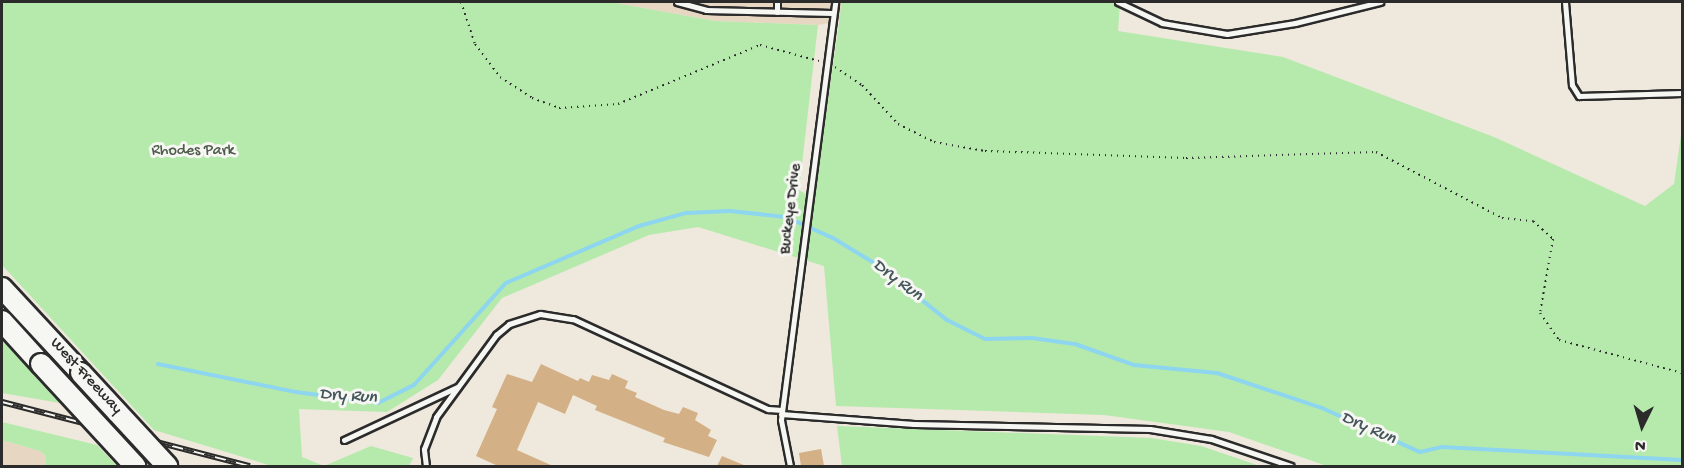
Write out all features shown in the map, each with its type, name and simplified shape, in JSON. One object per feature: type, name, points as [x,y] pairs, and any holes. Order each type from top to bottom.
[{"type":"highway","name":"West Freeway","points":[[2,288],[167,466]]},
{"type":"highway","name":"West Freeway","points":[[2,321],[135,466]]},
{"type":"lane","points":[[677,2],[706,10],[832,13]]},
{"type":"lane","points":[[777,2],[777,12]]},
{"type":"lane","name":"Buckeye Drive","points":[[790,466],[781,414],[808,188],[835,2]]},
{"type":"lane","points":[[1118,2],[1162,23],[1227,34],[1295,23],[1380,2]]},
{"type":"lane","points":[[1565,2],[1572,85],[1579,96],[1683,93]]},
{"type":"lane","points":[[426,466],[428,433],[496,335],[509,324],[532,315],[555,314],[781,414],[914,424],[1150,429],[1211,439],[1291,466]]},
{"type":"lane","points":[[344,440],[459,386]]},
{"type":"path","points":[[461,2],[475,44],[500,77],[532,98],[559,108],[618,104],[760,45],[826,63],[862,85],[898,124],[934,142],[985,151],[1186,158],[1376,152],[1502,218],[1533,221],[1553,239],[1540,313],[1559,340],[1683,373]]},
{"type":"shaded area","points":[[610,2],[842,2],[840,21],[818,25],[715,21]]},
{"type":"shaded area","points":[[2,440],[40,451],[46,456],[45,466],[2,466]]},
{"type":"green space","name":"Rhodes Park","points":[[2,2],[610,2],[715,21],[818,25],[799,190],[814,199],[842,2],[1120,2],[1118,31],[1283,57],[1494,137],[1645,206],[1674,184],[1682,128],[1682,466],[1327,466],[1229,432],[1104,415],[836,406],[824,266],[698,227],[649,235],[502,298],[438,380],[387,412],[299,409],[302,457],[324,466],[272,466],[154,430],[2,265]]},
{"type":"green space","points":[[2,340],[60,403],[2,393]]},
{"type":"green space","points":[[2,422],[97,445],[117,466],[45,466],[46,456],[40,451],[2,440]]},
{"type":"green space","points":[[837,426],[1151,438],[1201,446],[1260,466],[842,466]]},
{"type":"green space","points":[[371,446],[413,458],[409,466],[324,466]]},
{"type":"building","points":[[541,364],[578,381],[580,378],[589,382],[592,375],[609,380],[612,374],[628,381],[625,388],[637,393],[635,397],[679,414],[683,407],[698,413],[695,420],[711,430],[708,436],[717,440],[709,457],[663,442],[665,438],[595,410],[597,406],[573,395],[565,414],[538,402],[517,450],[553,466],[498,466],[476,456],[497,409],[492,407],[507,374],[532,382]]},
{"type":"building","points":[[821,449],[824,466],[801,466],[799,453]]},
{"type":"building","points":[[722,456],[746,466],[717,466]]},
{"type":"waterway","name":"Dry Run","points":[[158,364],[296,392],[378,403],[414,385],[506,283],[639,226],[686,213],[730,211],[786,217],[833,238],[879,266],[947,320],[985,339],[1032,338],[1075,344],[1134,365],[1217,373],[1322,408],[1420,452],[1442,447],[1682,460]]},
{"type":"railway","points":[[2,402],[250,466]]}]
